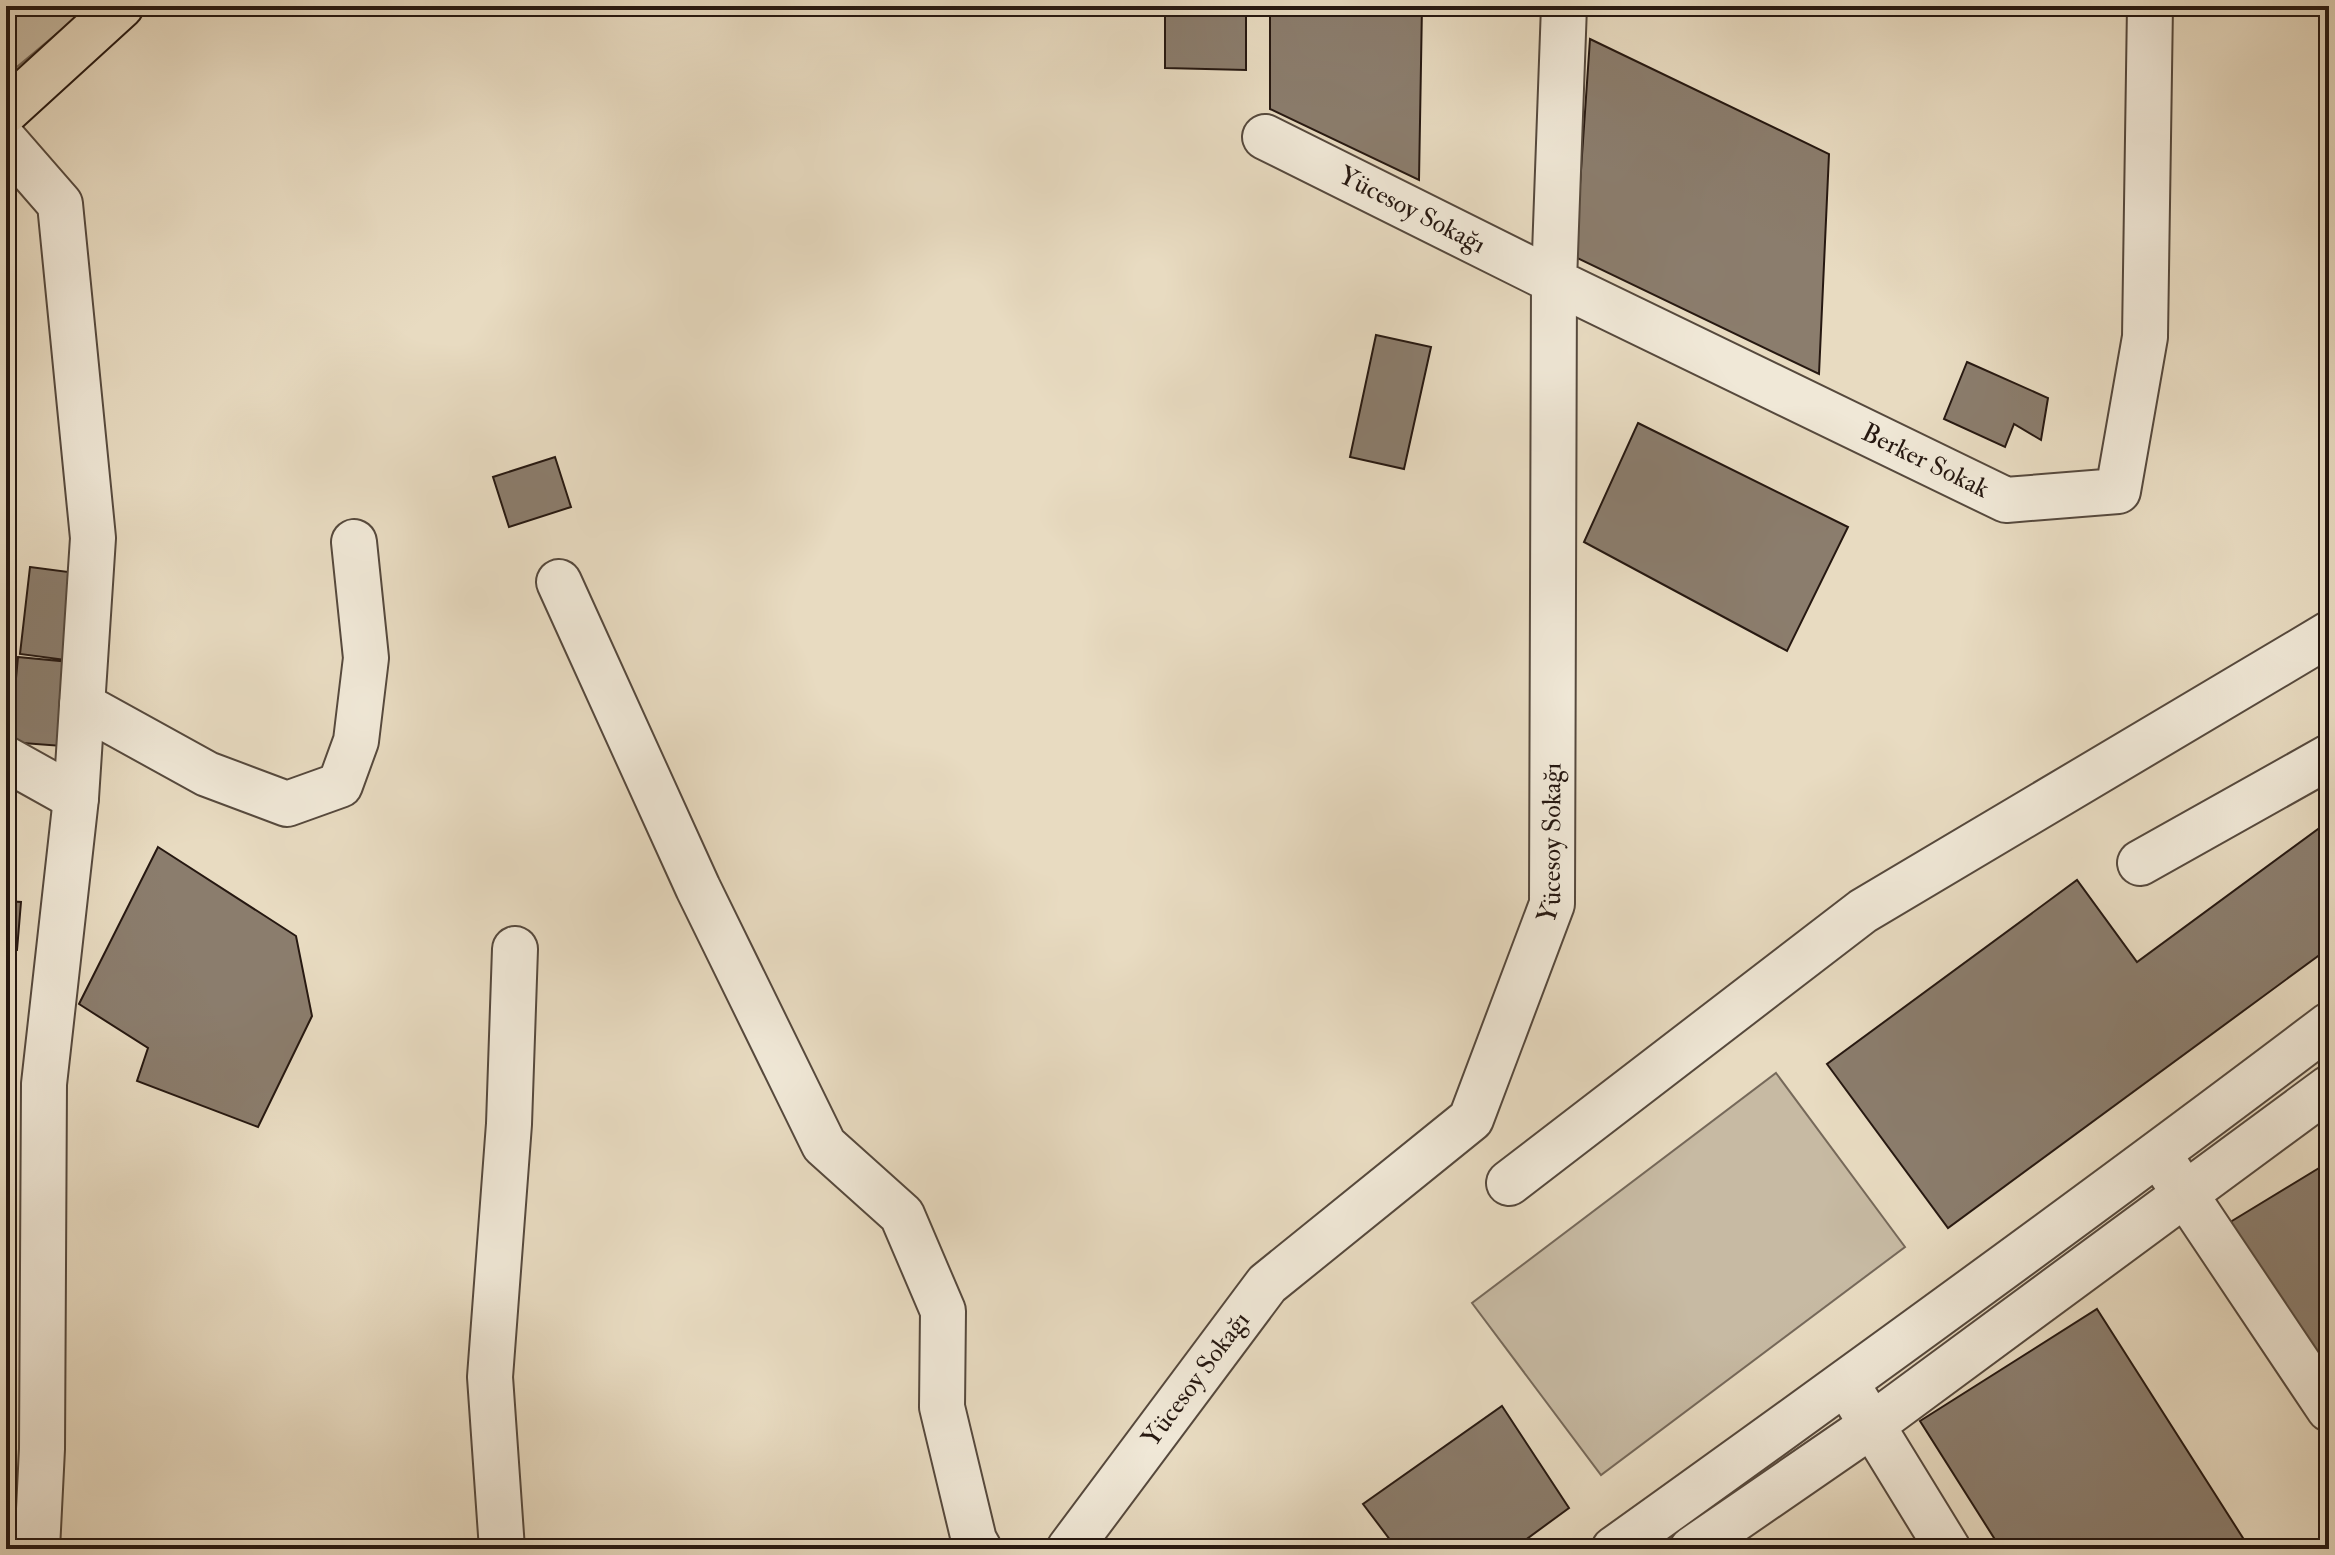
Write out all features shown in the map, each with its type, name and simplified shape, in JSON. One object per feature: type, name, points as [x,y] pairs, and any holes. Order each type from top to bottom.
[{"type":"main road","points":[[6,111],[121,6]]},
{"type":"street","points":[[1554,281],[1564,6]]},
{"type":"street","name":"Berker Sokak","points":[[1554,281],[2006,500],[2118,491],[2145,337],[2150,6]]},
{"type":"street","name":"Yücesoy Sokağı","points":[[1069,1549],[1267,1284],[1471,1119],[1552,904],[1554,281],[1265,137]]},
{"type":"street","points":[[6,142],[60,204],[93,538],[76,798],[44,1084],[42,1449],[37,1549]]},
{"type":"street","points":[[82,705],[207,774],[287,804],[340,785],[356,741],[366,658],[354,542]]},
{"type":"street","points":[[559,582],[698,888],[824,1145],[902,1215],[943,1311],[942,1407],[974,1540],[979,1549]]},
{"type":"street","points":[[1509,1183],[1863,911],[2329,634]]},
{"type":"street","points":[[2140,863],[2329,757]]},
{"type":"street","points":[[6,759],[76,798]]},
{"type":"street","points":[[502,1549],[490,1377],[509,1124],[515,949]]},
{"type":"street","points":[[1614,1549],[2158,1155],[2329,1025]]},
{"type":"street","points":[[1692,1549],[1872,1425],[2329,1088]]},
{"type":"street","points":[[2158,1155],[2186,1192],[2329,1409]]},
{"type":"street","points":[[1845,1384],[1948,1549]]},
{"type":"shaded area","points":[[6,6],[90,6],[6,76]]},
{"type":"shaded area","points":[[1776,1073],[1905,1247],[1601,1475],[1472,1303]]},
{"type":"building","points":[[1165,6],[1246,6],[1246,70],[1165,68]]},
{"type":"building","points":[[1270,6],[1422,6],[1419,180],[1270,109]]},
{"type":"building","points":[[1590,39],[1829,154],[1819,374],[1575,257]]},
{"type":"building","points":[[1376,335],[1431,347],[1404,469],[1350,457]]},
{"type":"building","points":[[1967,362],[2048,398],[2041,440],[2014,424],[2005,447],[1944,419]]},
{"type":"building","points":[[1638,423],[1848,527],[1787,651],[1584,542]]},
{"type":"building","points":[[555,457],[571,507],[509,527],[493,477]]},
{"type":"building","points":[[30,567],[84,574],[73,661],[20,654]]},
{"type":"building","points":[[18,657],[70,662],[62,746],[10,742]]},
{"type":"building","points":[[6,819],[11,819],[12,897],[6,897]]},
{"type":"building","points":[[2329,821],[2329,948],[1948,1228],[1827,1064],[2077,880],[2137,962]]},
{"type":"building","points":[[158,847],[296,936],[312,1016],[258,1127],[137,1081],[148,1048],[79,1004]]},
{"type":"building","points":[[6,901],[21,902],[17,950],[6,949]]},
{"type":"building","points":[[2329,1162],[2329,1379],[2227,1224]]},
{"type":"building","points":[[2097,1309],[2250,1549],[2001,1549],[1920,1421]]},
{"type":"building","points":[[1502,1406],[1569,1508],[1513,1549],[1397,1549],[1363,1504]]}]
